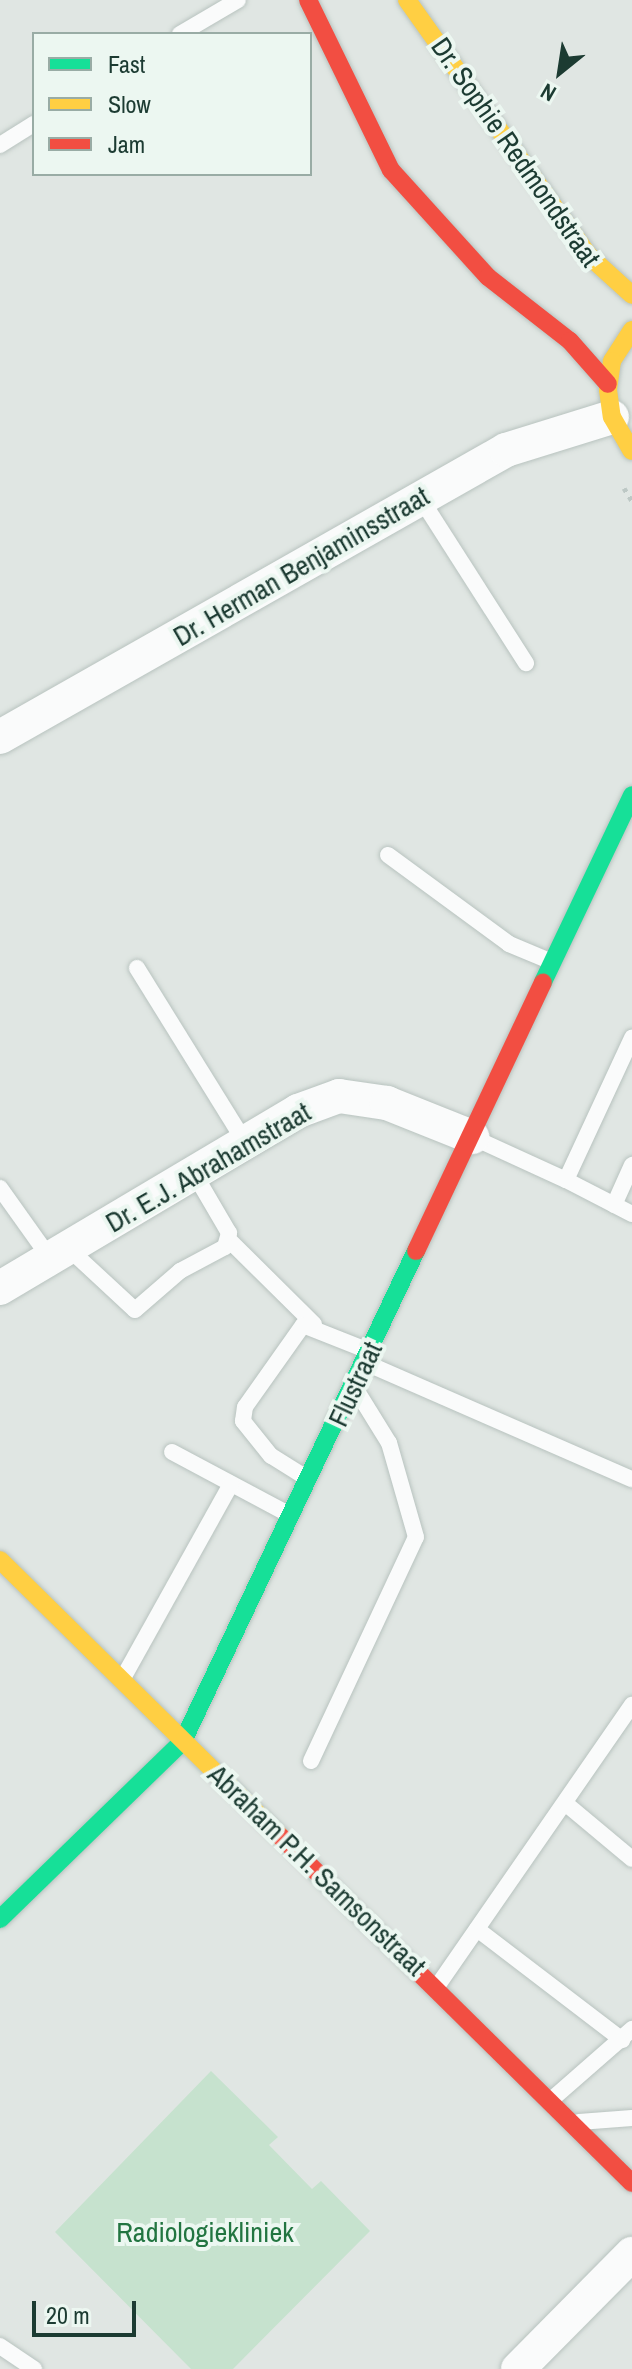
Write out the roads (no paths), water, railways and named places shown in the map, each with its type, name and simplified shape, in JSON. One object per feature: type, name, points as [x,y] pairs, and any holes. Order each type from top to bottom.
[{"type":"street","points":[[308,0],[391,170],[488,277],[570,341],[610,401],[632,451]]},
{"type":"street","name":"Dr. Sophie Redmondstraat","points":[[407,0],[605,277],[632,295]]},
{"type":"street","points":[[610,401],[632,330]]},
{"type":"street","name":"Dr. Herman Benjaminsstraat","points":[[0,737],[506,450],[610,401]]},
{"type":"street","name":"Flustraat","points":[[0,1919],[183,1741],[293,1517],[632,795]]},
{"type":"street","name":"Dr. E.J. Abrahamstraat","points":[[0,1288],[245,1142],[339,1096],[387,1103],[472,1137]]},
{"type":"street","name":"Abraham P.H. Samsonstraat","points":[[0,1560],[183,1741],[438,1985],[632,2183]]},
{"type":"street","points":[[518,2369],[632,2254]]},
{"type":"lane","points":[[183,32],[238,0]]},
{"type":"lane","points":[[0,145],[32,125]]},
{"type":"lane","points":[[421,499],[526,663]]},
{"type":"lane","points":[[388,855],[509,944],[553,963]]},
{"type":"lane","points":[[137,968],[245,1142]]},
{"type":"lane","points":[[566,1180],[632,1038]]},
{"type":"lane","points":[[472,1137],[632,1214]]},
{"type":"lane","points":[[614,1205],[632,1165]]},
{"type":"lane","points":[[194,1173],[228,1239],[314,1324],[368,1357],[632,1479]]},
{"type":"lane","points":[[0,1188],[59,1253],[131,1311],[228,1239]]},
{"type":"lane","points":[[310,1480],[271,1456],[243,1421],[252,1394],[303,1325],[314,1324]]},
{"type":"lane","points":[[311,1761],[416,1537],[389,1443],[354,1386]]},
{"type":"lane","points":[[172,1452],[293,1517]]},
{"type":"lane","points":[[121,1680],[231,1484]]},
{"type":"lane","points":[[438,1985],[565,1803],[626,1728],[632,1705]]},
{"type":"lane","points":[[565,1803],[632,1859]]},
{"type":"lane","points":[[477,1929],[627,2034],[551,2100]]},
{"type":"lane","points":[[574,2123],[632,2118]]},
{"type":"lane","points":[[0,2346],[34,2369]]},
{"type":"park label","name":"Radiologiekliniek","points":[[205,2232]]}]
